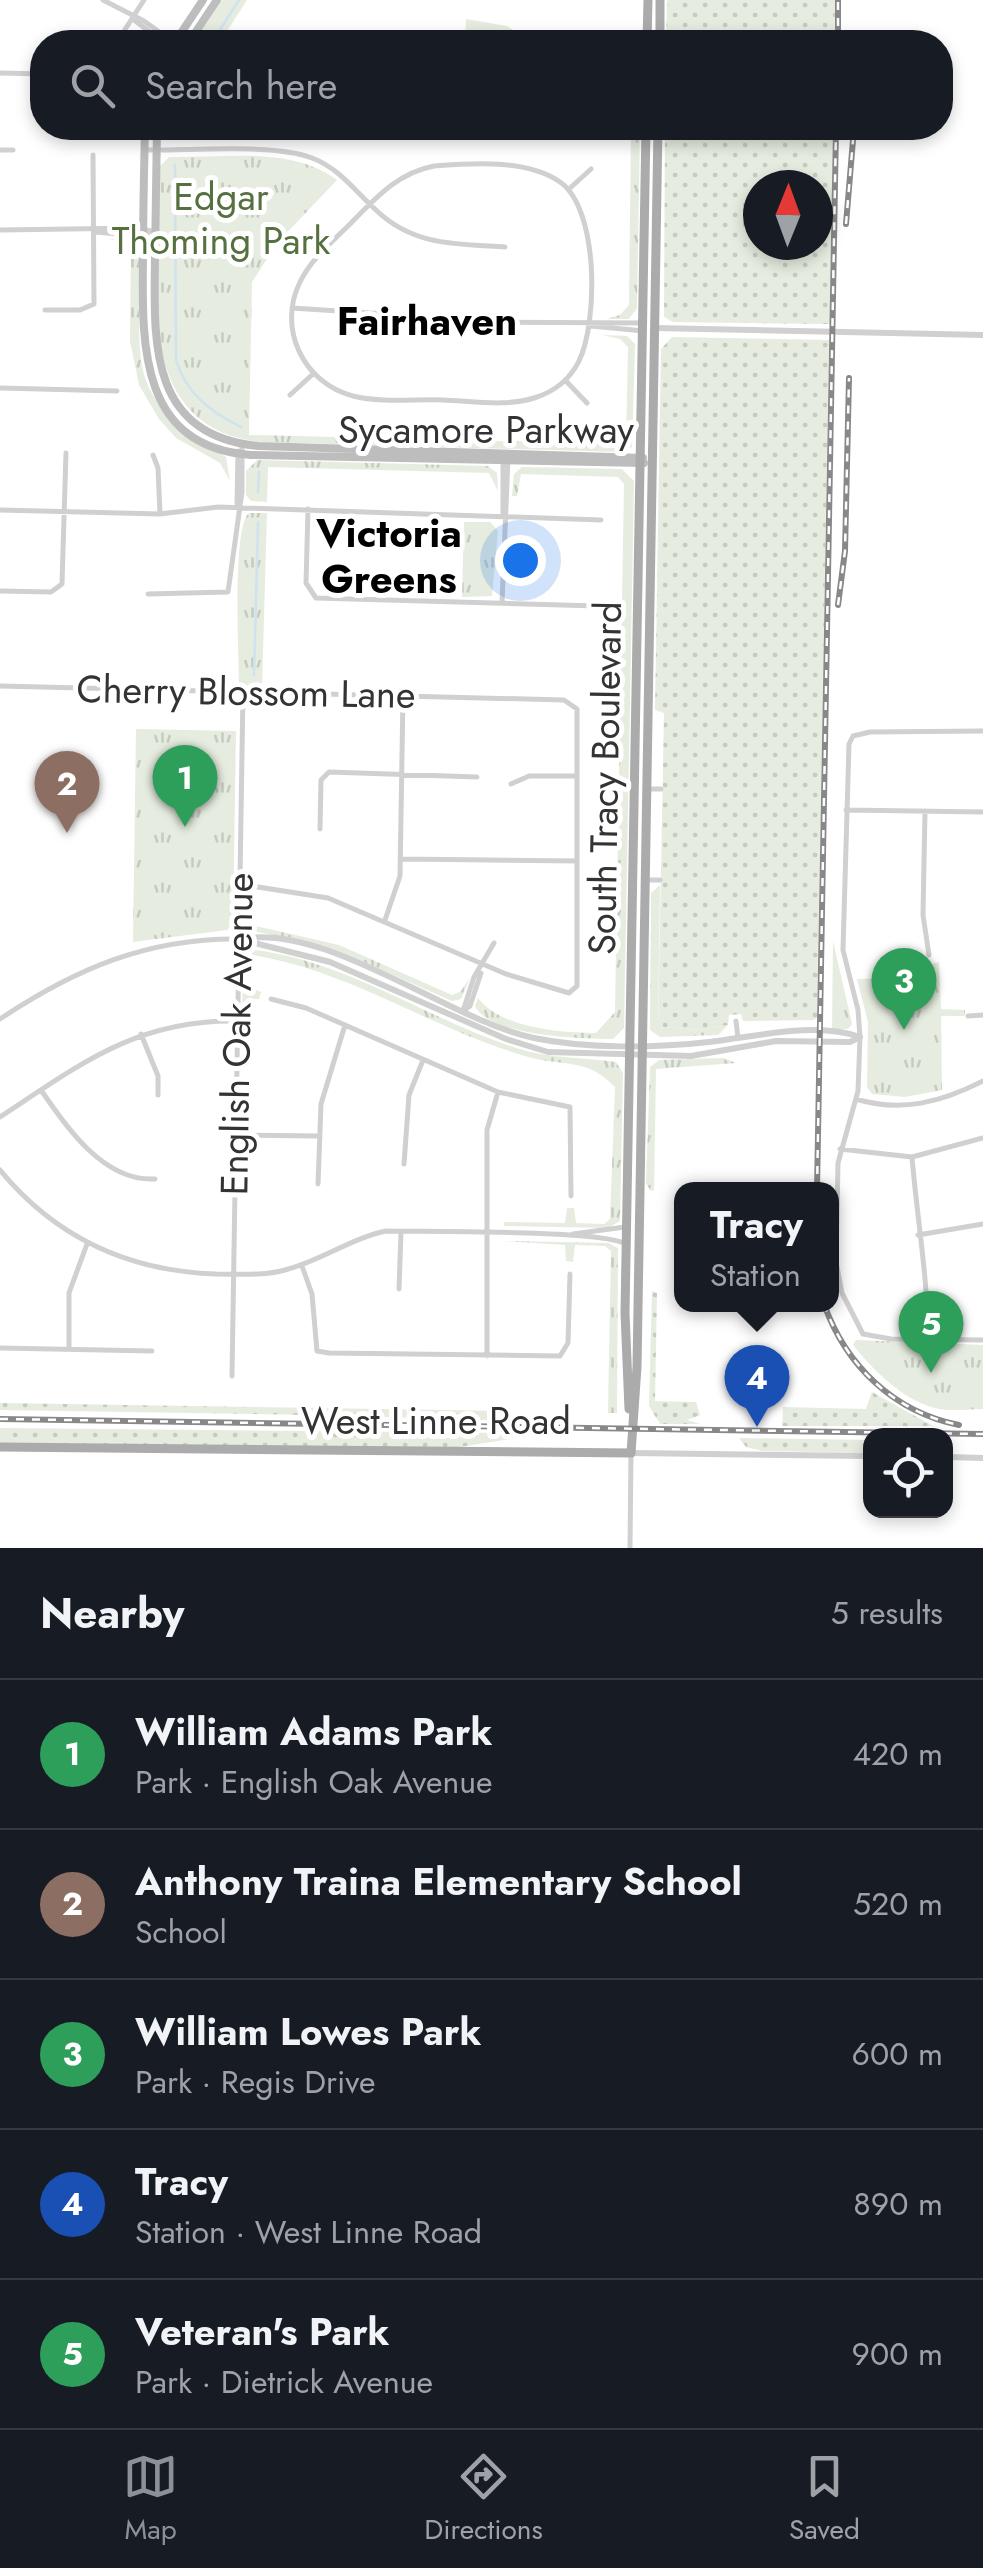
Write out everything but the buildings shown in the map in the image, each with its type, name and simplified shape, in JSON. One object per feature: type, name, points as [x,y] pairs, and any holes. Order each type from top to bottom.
[{"type":"main road","points":[[182,30],[203,0]]},
{"type":"main road","points":[[197,30],[217,0]]},
{"type":"main road","points":[[647,30],[648,0]]},
{"type":"main road","points":[[660,0],[660,30]]},
{"type":"main road","name":"Sycamore Parkway","points":[[145,140],[142,345],[152,384],[164,406],[184,428],[206,443],[240,454],[652,460]]},
{"type":"main road","name":"Sycamore Parkway","points":[[156,140],[154,343],[164,382],[194,422],[242,444],[506,459]]},
{"type":"main road","name":"South Tracy Boulevard","points":[[632,1429],[625,1353],[626,1247],[646,140]]},
{"type":"main road","name":"South Tracy Boulevard","points":[[630,1453],[642,1055],[658,140]]},
{"type":"main road","name":"West Linne Road","points":[[0,1447],[630,1453]]},
{"type":"street","points":[[102,0],[153,30]]},
{"type":"street","points":[[124,30],[144,0]]},
{"type":"street","points":[[132,18],[144,30]]},
{"type":"street","points":[[0,73],[30,74]]},
{"type":"street","points":[[0,150],[13,150]]},
{"type":"street","points":[[145,150],[306,156],[336,171],[400,229],[432,242],[505,247]]},
{"type":"street","points":[[45,310],[90,308],[95,295],[93,155]]},
{"type":"street","points":[[434,166],[524,168],[543,173],[569,190],[583,212],[590,238],[588,325],[583,352],[566,380],[536,398],[507,402],[362,397],[330,386],[314,373],[297,348],[292,308],[312,263],[370,204],[395,180],[434,166]]},
{"type":"street","points":[[569,190],[591,169]]},
{"type":"street","points":[[0,230],[155,232]]},
{"type":"street","points":[[292,308],[386,314]]},
{"type":"street","points":[[465,322],[588,325],[603,320],[655,328],[983,335]]},
{"type":"street","points":[[290,395],[314,373]]},
{"type":"street","points":[[566,380],[587,403]]},
{"type":"street","points":[[0,388],[117,391]]},
{"type":"street","points":[[148,594],[228,592],[242,444]]},
{"type":"street","points":[[0,591],[58,590],[66,453]]},
{"type":"street","points":[[153,455],[158,468],[160,514]]},
{"type":"street","points":[[502,604],[506,459]]},
{"type":"street","points":[[0,510],[160,514],[238,507],[601,520]]},
{"type":"street","points":[[308,509],[306,583],[310,594],[320,599],[598,606]]},
{"type":"street","name":"Cherry Blossom Lane","points":[[0,686],[564,700],[574,704],[578,714],[577,776]]},
{"type":"street","name":"English Oak Avenue","points":[[232,1376],[243,692]]},
{"type":"street","points":[[385,920],[398,890],[403,696]]},
{"type":"street","points":[[839,1182],[840,1149],[856,1099],[860,1038],[858,1010],[842,950],[844,775],[853,736],[896,730],[983,732]]},
{"type":"street","points":[[320,829],[324,774],[476,777]]},
{"type":"street","points":[[240,884],[299,890],[385,920],[562,993],[577,986],[577,776],[528,776],[511,784]]},
{"type":"street","points":[[647,789],[662,789]]},
{"type":"street","points":[[844,810],[983,812]]},
{"type":"street","points":[[925,811],[923,915],[930,955]]},
{"type":"street","points":[[400,858],[578,862]]},
{"type":"street","points":[[645,880],[660,880]]},
{"type":"street","points":[[0,1019],[66,977],[108,959],[172,943],[239,939],[330,962],[538,1050],[630,1056],[700,1055],[767,1042],[850,1042],[860,1038]]},
{"type":"street","points":[[462,1015],[470,1006],[494,942]]},
{"type":"street","points":[[271,999],[345,1025],[498,1092],[570,1108],[571,1196]]},
{"type":"street","points":[[968,1016],[983,1014]]},
{"type":"street","points":[[462,1015],[537,1038],[630,1044],[786,1033],[860,1038]]},
{"type":"street","points":[[0,1117],[104,1049],[141,1034],[192,1022],[236,1021]]},
{"type":"street","points":[[736,1021],[738,1038]]},
{"type":"street","points":[[318,1184],[327,1072],[345,1025]]},
{"type":"street","points":[[141,1034],[158,1076],[158,1095]]},
{"type":"street","points":[[404,1164],[409,1095],[422,1060]]},
{"type":"street","points":[[856,1099],[912,1105],[944,1098],[983,1081]]},
{"type":"street","points":[[42,1090],[87,1148],[127,1174],[155,1178]]},
{"type":"street","points":[[487,1356],[487,1130],[498,1092]]},
{"type":"street","points":[[236,1135],[319,1136]]},
{"type":"street","points":[[840,1149],[912,1157],[983,1138]]},
{"type":"street","points":[[912,1157],[918,1234],[928,1282],[928,1340]]},
{"type":"street","points":[[0,1170],[49,1220],[88,1244],[151,1268],[234,1274],[280,1272],[361,1236],[400,1232],[570,1235],[616,1239],[626,1247]]},
{"type":"street","points":[[918,1234],[983,1224]]},
{"type":"street","points":[[570,1235],[616,1231],[627,1225]]},
{"type":"street","points":[[400,1232],[400,1289]]},
{"type":"street","points":[[69,1349],[72,1276],[88,1244]]},
{"type":"street","points":[[302,1265],[312,1294],[317,1352],[487,1356],[564,1353],[570,1274]]},
{"type":"street","points":[[839,1277],[860,1332],[886,1338],[983,1340]]},
{"type":"street","points":[[0,1348],[152,1351]]},
{"type":"street","name":"West Linne Road","points":[[630,1453],[863,1456]]},
{"type":"street","name":"South Tracy Boulevard","points":[[630,1453],[630,1548]]},
{"type":"street","points":[[953,1457],[983,1458]]},
{"type":"green space","points":[[222,0],[247,0],[228,30],[202,30]]},
{"type":"green space","points":[[667,0],[835,0],[835,30],[666,30]]},
{"type":"green space","points":[[466,19],[513,30],[466,30]]},
{"type":"green space","points":[[631,140],[640,140],[637,308],[629,319],[606,319],[620,315],[629,305]]},
{"type":"green space","points":[[665,140],[833,140],[832,170],[743,170],[743,260],[831,260],[830,324],[673,322],[664,317]]},
{"type":"green space","name":"Edgar Thoming Park","points":[[169,157],[278,158],[319,169],[337,180],[278,242],[252,282],[249,435],[626,444],[628,347],[620,339],[603,335],[627,336],[635,344],[632,447],[621,452],[261,442],[217,430],[187,407],[169,374],[159,336],[155,293],[160,166]]},
{"type":"green space","points":[[109,239],[132,240],[139,246],[140,345],[151,391],[190,434],[226,457],[230,481],[220,463],[176,438],[159,419],[139,385],[130,341],[131,245]]},
{"type":"green space","points":[[672,337],[829,340],[817,1018],[813,1020],[743,1021],[741,1014],[729,1015],[728,1025],[700,1030],[658,1027],[664,713],[655,710],[661,349]]},
{"type":"green space","points":[[257,460],[488,466],[497,473],[498,491],[489,473],[268,467],[267,502],[251,501],[246,495],[246,471]]},
{"type":"green space","points":[[522,467],[622,469],[634,481],[624,1028],[613,1039],[517,1030],[484,1016],[475,1006],[478,998],[514,1022],[580,1033],[596,1033],[615,1012],[624,484],[618,477],[521,474],[517,496],[512,496],[514,474]]},
{"type":"green space","points":[[249,513],[267,513],[262,687],[239,686],[238,566]]},
{"type":"green space","points":[[464,522],[490,522],[498,531],[492,596],[462,597]]},
{"type":"green space","points":[[136,729],[236,731],[233,923],[227,930],[133,942]]},
{"type":"green space","points":[[660,885],[658,1027],[700,1030],[728,1025],[718,1035],[660,1037],[650,1030],[651,893]]},
{"type":"green space","points":[[245,901],[250,901],[250,919],[256,926],[339,945],[452,995],[460,992],[470,978],[461,999],[452,1001],[315,944],[253,931],[245,923]]},
{"type":"green space","points":[[833,941],[852,1024],[848,1029],[832,1030]]},
{"type":"green space","points":[[255,950],[323,966],[516,1048],[616,1062],[623,1073],[620,1221],[608,1228],[504,1226],[504,1222],[565,1223],[567,1208],[574,1208],[576,1223],[604,1224],[610,1219],[615,1087],[604,1077],[584,1067],[539,1060],[491,1045],[324,974],[253,955],[247,961],[247,986],[261,992],[259,999],[246,999],[242,1051],[243,962]]},
{"type":"green space","points":[[939,962],[941,1009],[965,1010],[965,1016],[941,1016],[942,1090],[905,1097],[872,1094],[867,1087],[868,1022],[857,979],[912,978],[924,966]]},
{"type":"green space","points":[[724,1058],[736,1063],[656,1069],[654,1191],[650,1190],[646,1183],[650,1067],[659,1060]]},
{"type":"green space","points":[[503,1241],[608,1243],[618,1248],[617,1413],[608,1413],[611,1251],[605,1246],[575,1245],[573,1262],[566,1261],[565,1245]]},
{"type":"green space","points":[[652,1291],[657,1293],[655,1401],[696,1402],[700,1415],[687,1420],[700,1424],[660,1424],[649,1406]]},
{"type":"green space","points":[[856,1340],[983,1345],[983,1409],[940,1409],[911,1398],[869,1364],[853,1345]]},
{"type":"green space","points":[[872,1392],[933,1426],[782,1426],[783,1407],[866,1409]]},
{"type":"green space","points":[[0,1403],[512,1411],[505,1421],[0,1410]]},
{"type":"green space","points":[[0,1428],[512,1433],[510,1439],[453,1448],[0,1444]]},
{"type":"green space","points":[[739,1438],[863,1440],[863,1453],[763,1451],[746,1447]]},
{"type":"waterway","points":[[220,30],[239,0]]},
{"type":"waterway","points":[[175,165],[176,360],[186,383],[201,401],[241,427]]},
{"type":"waterway","points":[[258,492],[259,472]]},
{"type":"waterway","points":[[254,675],[258,523]]},
{"type":"railway","points":[[838,0],[838,30]]},
{"type":"railway","points":[[817,1182],[836,140]]},
{"type":"railway","points":[[846,224],[853,140]]},
{"type":"railway","points":[[838,605],[845,551],[849,378]]},
{"type":"railway","points":[[827,1312],[845,1347],[875,1383],[914,1409],[959,1425]]},
{"type":"railway","points":[[0,1419],[983,1434]]},
{"type":"place","name":"William Adams Park","points":[[185,827]]},
{"type":"place","name":"Anthony Traina Elementary School","points":[[67,833]]},
{"type":"place","name":"William Lowes Park","points":[[904,1030]]},
{"type":"place","name":"Veteran's Park","points":[[931,1373]]},
{"type":"place","name":"Tracy","points":[[757,1427]]},
{"type":"district","name":"Fairhaven","points":[[427,321]]},
{"type":"district","name":"Victoria Greens","points":[[389,556]]}]
